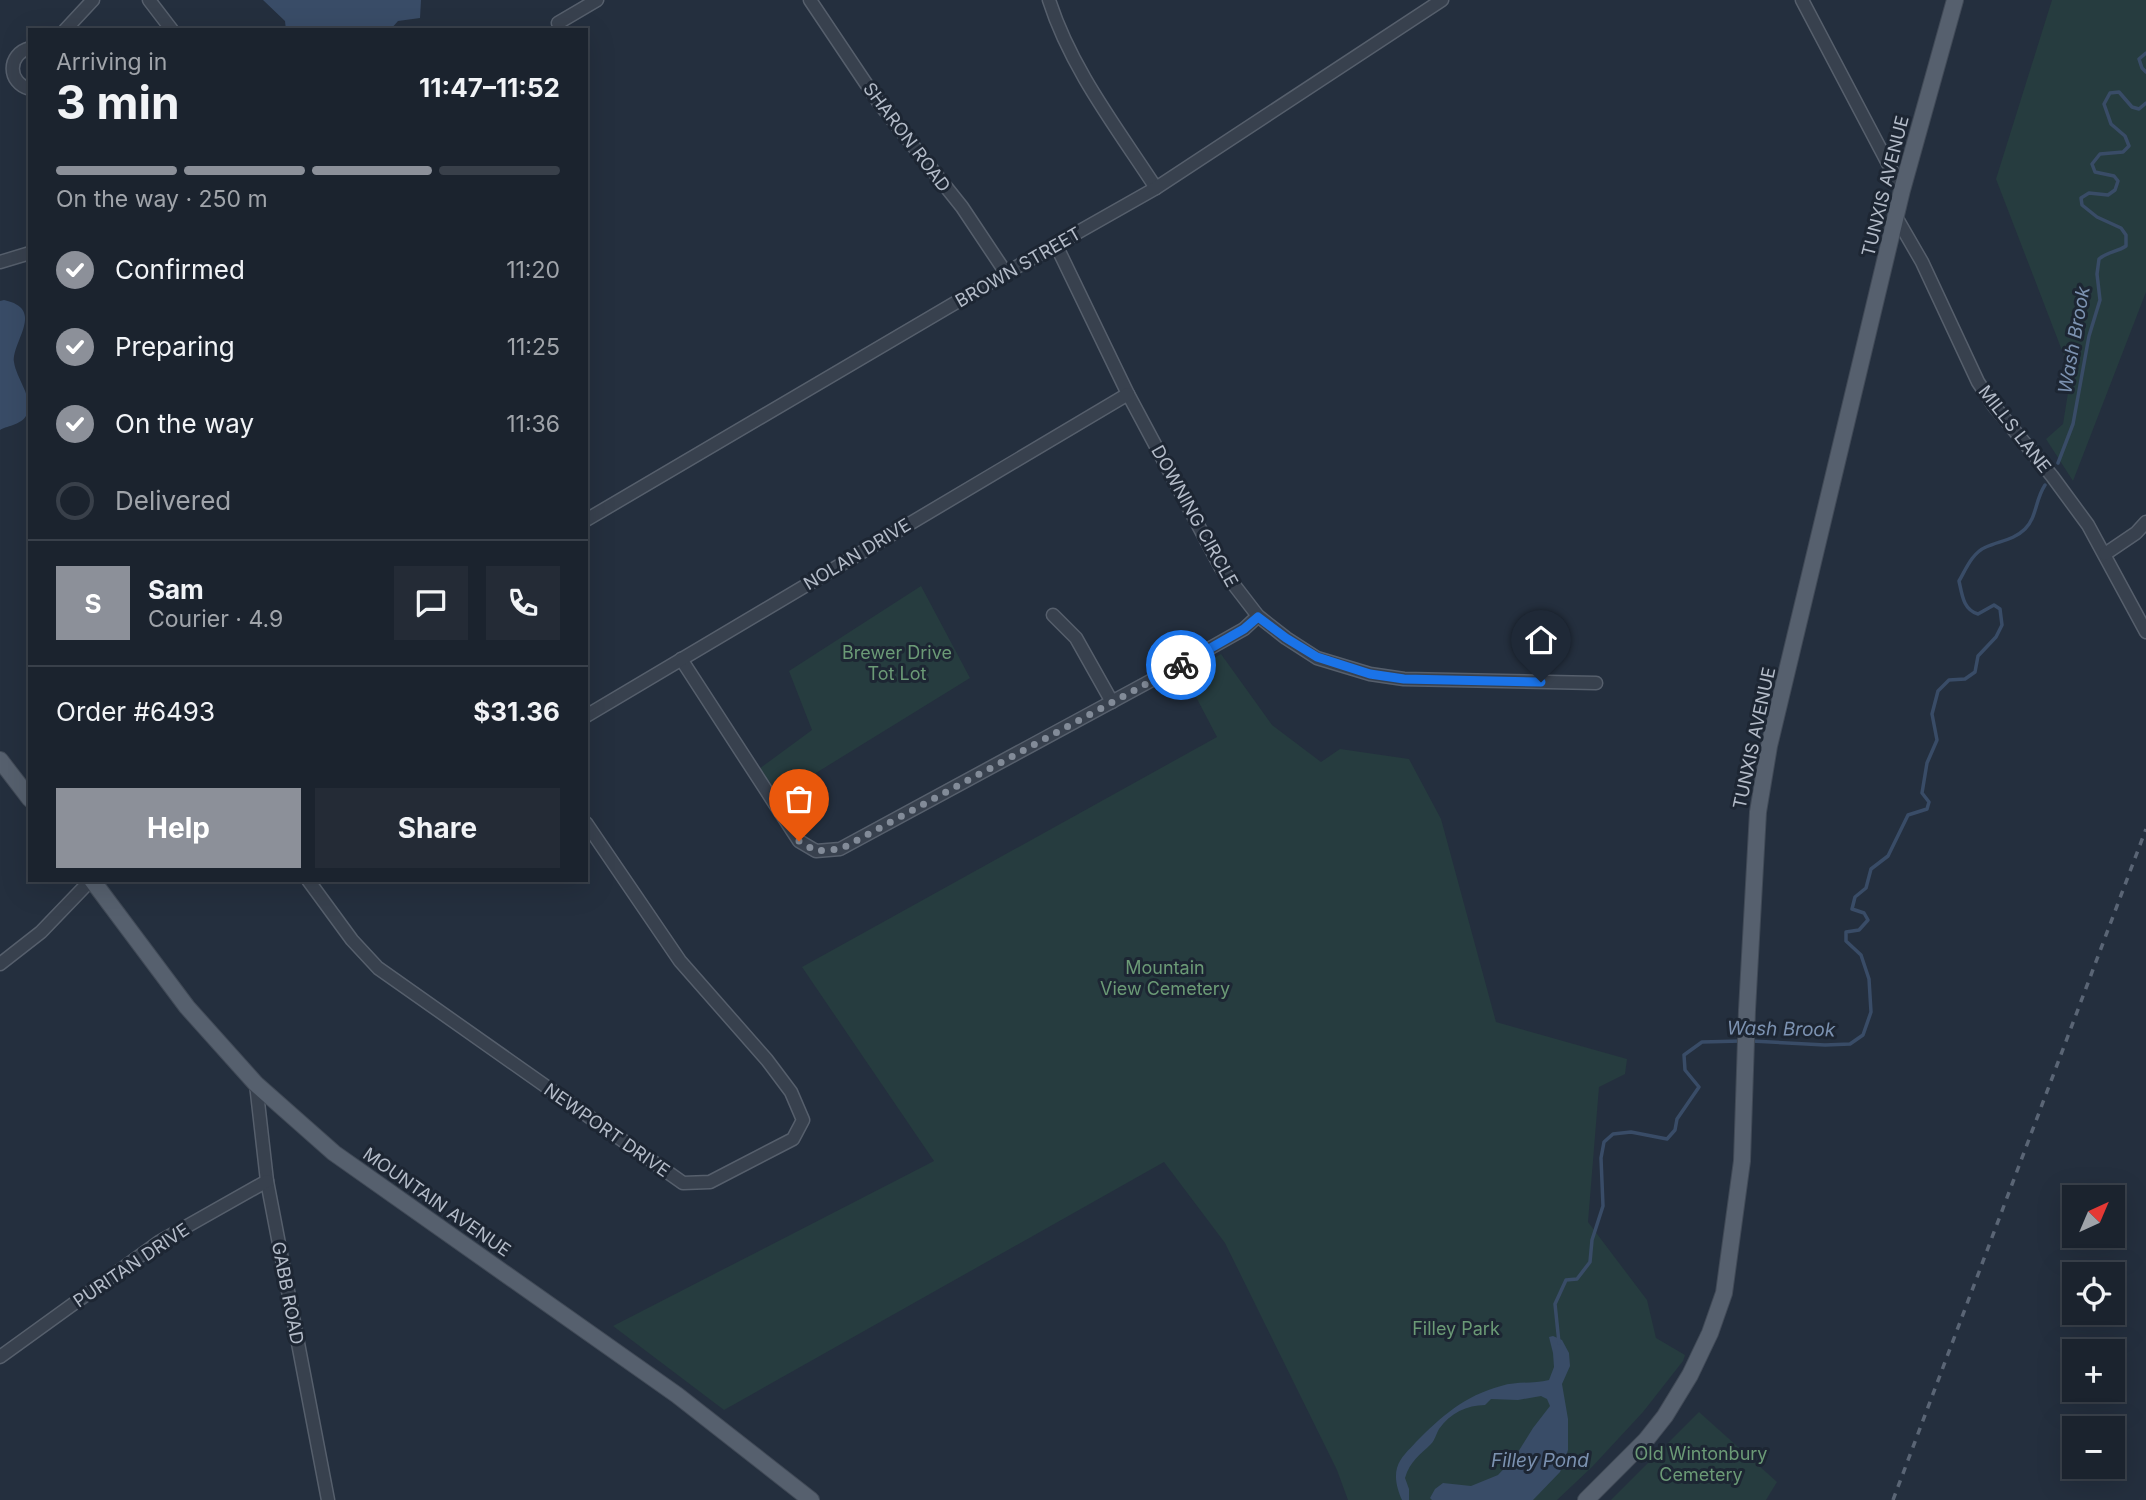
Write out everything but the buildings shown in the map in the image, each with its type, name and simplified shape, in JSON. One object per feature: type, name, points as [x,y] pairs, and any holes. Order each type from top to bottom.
[{"type":"main road","name":"TUNXIS AVENUE","points":[[1586,1500],[1638,1449],[1665,1416],[1690,1376],[1710,1333],[1724,1293],[1742,1161],[1758,812],[1769,746],[1902,190],[1955,0]]},
{"type":"main road","points":[[0,760],[28,796]]},
{"type":"main road","name":"MOUNTAIN AVENUE","points":[[93,882],[187,1007],[256,1084],[334,1153],[677,1395],[811,1500]]},
{"type":"street","points":[[67,28],[93,0]]},
{"type":"street","points":[[149,0],[170,28]]},
{"type":"street","points":[[558,23],[597,0]]},
{"type":"street","name":"SHARON ROAD","points":[[810,0],[879,103],[962,207],[1006,273]]},
{"type":"street","points":[[1049,0],[1059,30],[1076,62],[1156,188]]},
{"type":"street","name":"BROWN STREET","points":[[588,519],[1156,188],[1442,0]]},
{"type":"street","points":[[1802,0],[1902,190]]},
{"type":"street","points":[[28,49],[14,58],[12,72],[19,84],[28,88]]},
{"type":"street","name":"MILLS LANE","points":[[1896,217],[1922,262],[1978,382],[1994,406],[2069,498],[2105,554],[2146,632]]},
{"type":"street","name":"DOWNING CIRCLE","points":[[1056,245],[1128,394],[1221,568],[1258,617],[1317,657],[1370,674],[1404,679],[1596,683]]},
{"type":"street","points":[[0,262],[28,254]]},
{"type":"street","name":"NOLAN DRIVE","points":[[588,715],[1128,394]]},
{"type":"street","points":[[2105,554],[2136,533],[2146,522]]},
{"type":"street","points":[[1054,615],[1076,638],[1112,702]]},
{"type":"street","points":[[681,659],[799,841],[816,851],[841,849],[1244,629],[1258,617]]},
{"type":"street","name":"NEWPORT DRIVE","points":[[309,882],[352,940],[377,968],[683,1183],[710,1182],[793,1139],[803,1120],[791,1092],[767,1060],[680,961],[588,826]]},
{"type":"street","points":[[0,964],[41,932],[89,882]]},
{"type":"street","name":"GABB ROAD","points":[[256,1084],[267,1181],[328,1500]]},
{"type":"street","name":"PURITAN DRIVE","points":[[0,1357],[159,1242],[267,1181]]},
{"type":"green space","points":[[2052,0],[2146,0],[2146,292],[2073,481],[2046,439],[2063,424],[2071,374],[1996,179]]},
{"type":"green space","name":"Brewer Drive Tot Lot","points":[[921,586],[970,678],[777,797],[759,769],[812,730],[789,671]]},
{"type":"green space","points":[[1221,654],[1272,725],[1321,762],[1340,749],[1409,759],[1441,819],[1496,1022],[1627,1059],[1625,1074],[1599,1087],[1588,1222],[1647,1300],[1656,1338],[1685,1355],[1643,1412],[1557,1500],[1348,1500],[1337,1470],[1225,1243],[1164,1162],[724,1410],[613,1326],[934,1161],[802,967],[1217,737],[1184,674]]},
{"type":"green space","name":"Old Wintonbury Cemetery","points":[[1699,1412],[1777,1482],[1766,1500],[1611,1500]]},
{"type":"water","points":[[263,0],[421,0],[420,18],[398,21],[392,28],[286,28],[285,21]]},
{"type":"water","points":[[0,301],[16,304],[23,311],[25,318],[14,362],[28,401],[28,411],[22,420],[0,430]]},
{"type":"water","name":"Filley Pond","points":[[1549,1337],[1562,1340],[1569,1353],[1570,1366],[1562,1384],[1568,1419],[1568,1450],[1560,1472],[1533,1500],[1430,1498],[1435,1489],[1443,1483],[1471,1486],[1498,1475],[1515,1457],[1550,1406],[1547,1399],[1541,1396],[1518,1400],[1491,1399],[1485,1405],[1459,1411],[1443,1423],[1432,1442],[1410,1467],[1405,1478],[1409,1500],[1402,1500],[1396,1472],[1400,1460],[1408,1451],[1445,1415],[1476,1395],[1507,1384],[1549,1380],[1554,1367]]},
{"type":"waterway","name":"Wash Brook","points":[[2146,53],[2139,59],[2146,72]]},
{"type":"waterway","name":"Wash Brook","points":[[2058,463],[2073,424],[2089,336],[2100,300],[2097,274],[2099,259],[2126,246],[2126,235],[2121,228],[2097,217],[2082,205],[2081,198],[2089,193],[2108,195],[2115,190],[2118,181],[2114,176],[2095,172],[2092,164],[2100,154],[2123,152],[2129,146],[2125,136],[2111,124],[2104,104],[2110,93],[2119,92],[2132,107],[2139,109],[2146,103]]},
{"type":"waterway","name":"Wash Brook","points":[[1752,1041],[1850,1044],[1863,1035],[1871,1012],[1869,979],[1861,955],[1846,941],[1846,932],[1859,930],[1868,920],[1864,913],[1852,909],[1855,897],[1866,888],[1871,869],[1888,856],[1908,815],[1927,809],[1929,802],[1922,793],[1927,763],[1937,740],[1932,714],[1938,691],[1949,680],[1965,679],[1975,672],[1978,656],[1996,637],[2002,625],[2000,609],[1994,605],[1978,614],[1969,609],[1959,581],[1977,553],[2025,529],[2032,519],[2045,485]]},
{"type":"waterway","name":"Wash Brook","points":[[1559,1343],[1555,1304],[1566,1280],[1577,1279],[1590,1262],[1592,1240],[1603,1206],[1601,1158],[1604,1142],[1613,1134],[1631,1132],[1667,1139],[1699,1087],[1685,1070],[1684,1055],[1702,1042],[1741,1041]]},
{"type":"railway","points":[[1893,1500],[2146,829]]},
{"type":"way so far","points":[[799,841],[816,851],[841,849],[1181,665]]},
{"type":"route","points":[[1181,665],[1244,629],[1258,617],[1317,657],[1370,674],[1404,679],[1541,682]]},
{"type":"park label","name":"Mountain View Cemetery","points":[[1165,977]]},
{"type":"park label","name":"Filley Park","points":[[1456,1328]]}]
